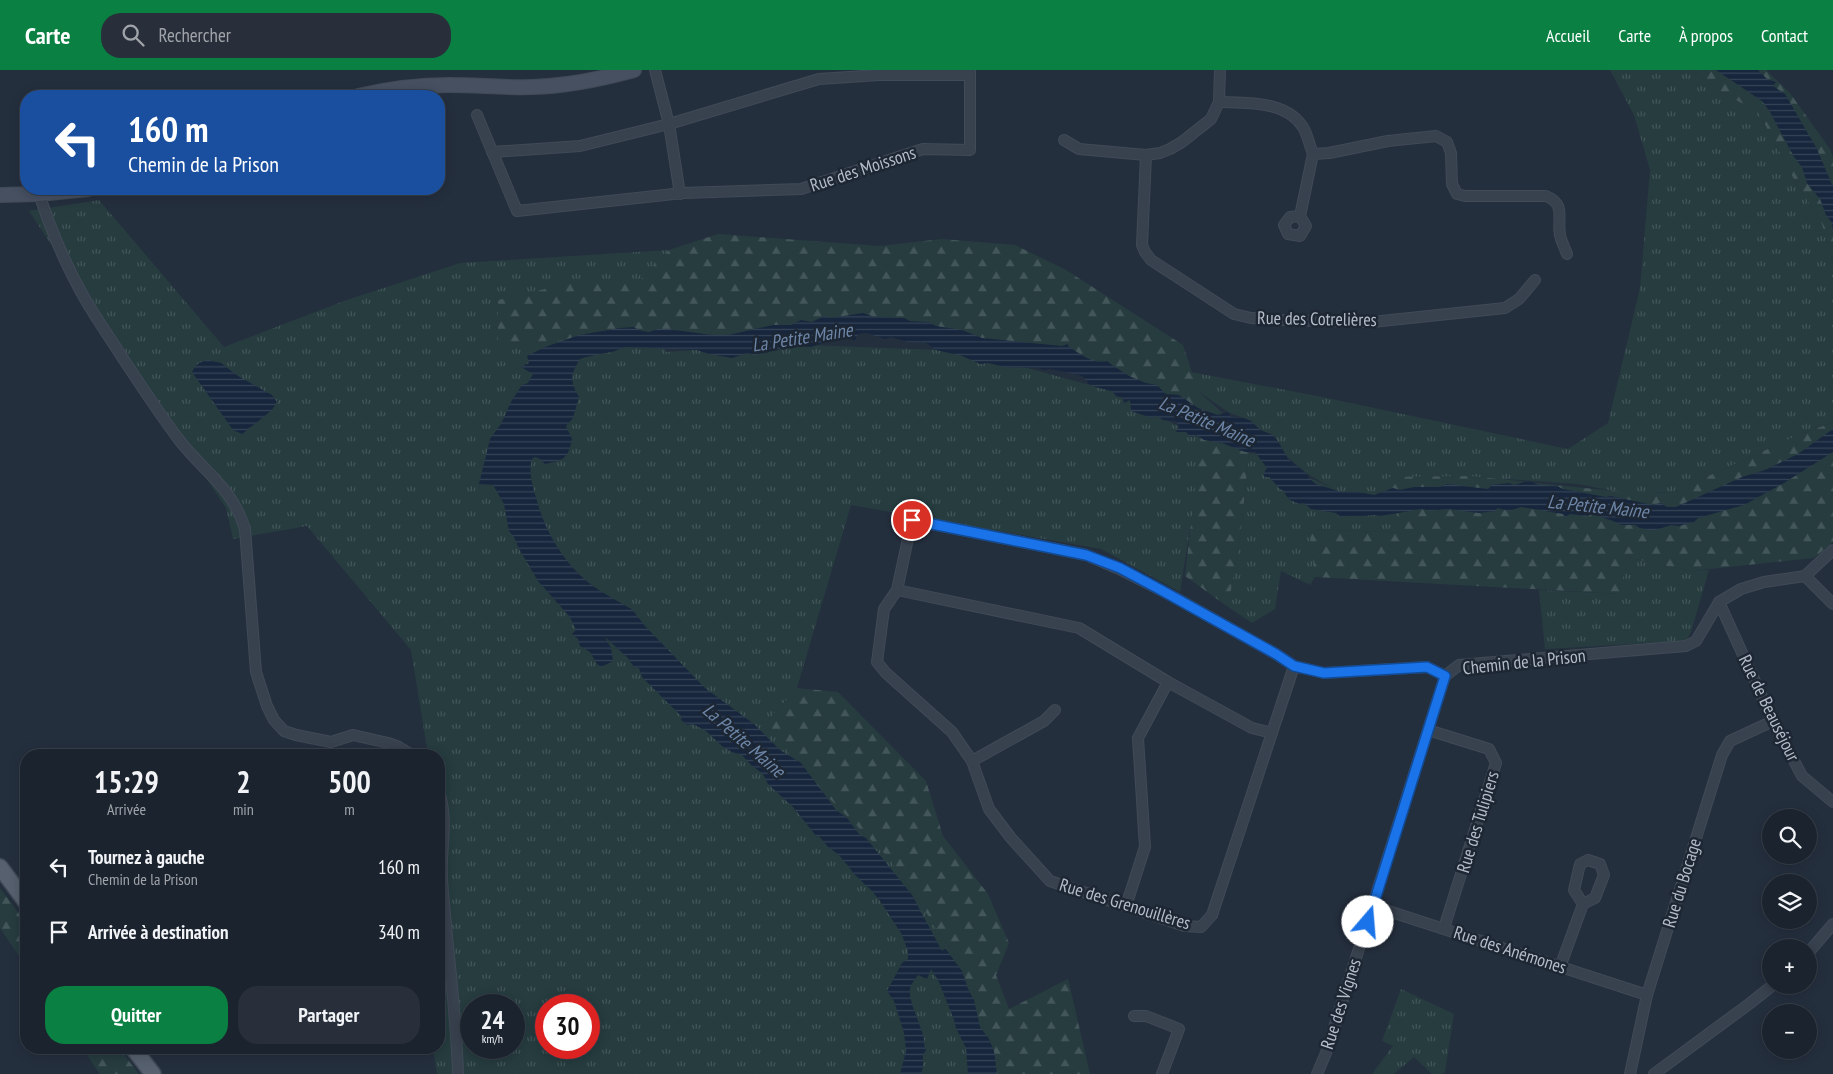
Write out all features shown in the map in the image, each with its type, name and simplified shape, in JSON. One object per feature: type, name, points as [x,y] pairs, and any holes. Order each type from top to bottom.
[{"type":"main road","points":[[391,90],[427,86],[552,86],[584,82],[634,70]]},
{"type":"main road","points":[[0,195],[20,194]]},
{"type":"main road","points":[[0,867],[20,894]]},
{"type":"main road","points":[[138,1054],[153,1074]]},
{"type":"street","points":[[655,70],[669,124],[680,194]]},
{"type":"street","points":[[1064,140],[1079,149],[1146,155],[1170,149],[1211,119],[1219,102],[1220,70]]},
{"type":"street","name":"Rue des Moissons","points":[[478,115],[492,152],[517,211],[680,194],[800,189],[923,149],[970,150],[970,72],[879,74],[819,79],[669,124],[580,146],[492,152]]},
{"type":"street","points":[[1219,102],[1273,106],[1292,116],[1304,129],[1313,154],[1300,216]]},
{"type":"street","points":[[1313,154],[1329,153],[1388,141],[1436,136],[1447,142],[1451,154],[1452,184],[1457,194],[1465,196],[1546,196],[1555,200],[1560,208],[1560,236],[1567,254]]},
{"type":"street","name":"Rue des Cotrelières","points":[[1146,155],[1142,245],[1145,252],[1151,260],[1234,314],[1251,318],[1278,320],[1372,322],[1505,308],[1519,299],[1535,280]]},
{"type":"street","points":[[39,195],[65,260],[85,299],[139,383],[181,442],[225,489],[242,517],[246,538],[256,672],[266,706],[274,720],[284,732],[296,735],[332,742],[353,735],[394,745],[401,749]]},
{"type":"street","name":"Rue des Grenouillères","points":[[912,520],[897,590],[884,609],[877,662],[886,673],[952,732],[972,761],[990,809],[1011,838],[1050,881],[1185,926],[1201,927],[1212,915],[1294,666]]},
{"type":"street","name":"Chemin de la Prison","points":[[912,520],[1086,555],[1120,568],[1167,593],[1294,666],[1324,673],[1427,667],[1445,676],[1459,665],[1686,646],[1696,641],[1719,602],[1741,588],[1764,582],[1805,576]]},
{"type":"street","points":[[1833,550],[1805,576],[1833,604]]},
{"type":"street","points":[[897,590],[1079,628],[1168,682],[1252,728],[1272,733]]},
{"type":"street","name":"Rue de Beauséjour","points":[[1719,602],[1773,721],[1802,776],[1833,802]]},
{"type":"street","name":"Rue des Vignes","points":[[1317,1074],[1326,1053],[1445,676]]},
{"type":"street","points":[[1126,906],[1145,846],[1138,738],[1168,682]]},
{"type":"street","points":[[972,761],[1044,721],[1054,710]]},
{"type":"street","name":"Rue du Bocage","points":[[1630,1074],[1648,995],[1722,755],[1730,741],[1773,721]]},
{"type":"street","name":"Rue des Tulipiers","points":[[1428,730],[1489,749],[1496,763],[1444,928]]},
{"type":"street","points":[[1560,967],[1583,904]]},
{"type":"street","name":"Rue des Anémones","points":[[1373,906],[1648,995]]},
{"type":"street","points":[[445,909],[454,1000],[458,1074]]},
{"type":"street","points":[[1817,943],[1833,924]]},
{"type":"street","points":[[1654,1074],[1762,994]]},
{"type":"street","points":[[1134,1016],[1146,1016],[1179,1029],[1162,1074]]},
{"type":"green space","points":[[1610,70],[1692,70],[1720,91],[1759,113],[1796,183],[1821,221],[1833,262],[1832,423],[1803,433],[1671,493],[1654,492],[1655,499],[1578,484],[1507,479],[1481,489],[1402,533],[1310,529],[1315,577],[1310,585],[1281,571],[1275,609],[1252,623],[1228,607],[1240,539],[1249,453],[1258,454],[1332,488],[1306,473],[1284,454],[1273,435],[1260,430],[1251,421],[1228,412],[1198,391],[1191,372],[1322,397],[1568,449],[1608,423],[1640,288],[1650,170],[1634,115]]},
{"type":"green space","points":[[1692,70],[1766,70],[1790,93],[1830,149],[1833,157],[1833,262],[1821,221],[1796,183],[1759,113],[1720,91]]},
{"type":"green space","points":[[99,200],[224,347],[344,301],[460,263],[669,250],[638,283],[666,352],[780,344],[965,351],[1112,391],[1204,440],[1180,592],[1101,549],[851,505],[797,688],[766,723],[807,776],[889,858],[961,964],[991,1074],[437,1074],[434,1054],[445,1054],[445,749],[427,749],[411,650],[307,526],[233,539],[226,508],[29,211]]},
{"type":"green space","points":[[718,234],[879,246],[942,239],[1015,245],[1066,270],[1183,345],[1198,391],[1238,427],[1249,453],[1240,539],[1228,607],[1185,576],[1201,434],[1109,371],[905,327],[805,332],[780,344],[607,336],[498,346],[498,300],[566,284],[637,283],[669,250]]},
{"type":"green space","points":[[1833,420],[1833,542],[1814,558],[1691,571],[1626,557],[1621,594],[1315,577],[1309,529],[1401,533],[1388,477],[1470,476],[1614,491],[1671,493],[1803,433],[1832,423]]},
{"type":"green space","points":[[1626,557],[1691,571],[1709,570],[1691,632],[1686,641],[1545,649],[1539,590],[1620,594]]},
{"type":"green space","points":[[797,688],[838,692],[926,781],[943,836],[988,894],[1009,943],[996,975],[1009,1009],[1068,979],[1090,1074],[991,1074],[961,964],[889,858],[807,776],[766,723]]},
{"type":"green space","points":[[0,888],[20,915],[20,957],[0,928]]},
{"type":"green space","points":[[1401,989],[1454,1014],[1445,1072],[1442,1074],[1432,1074],[1414,1057],[1394,1074],[1372,1074],[1393,1046],[1382,1041]]},
{"type":"green space","points":[[86,1054],[124,1054],[139,1074],[100,1074]]},
{"type":"water","points":[[1716,70],[1758,70],[1767,79],[1776,82],[1773,86],[1785,94],[1817,149],[1833,187],[1833,231],[1832,223],[1826,215],[1820,199],[1807,183],[1802,167],[1794,157],[1770,112],[1762,101]]},
{"type":"water","name":"La Petite Maine","points":[[863,313],[875,317],[904,318],[910,321],[929,322],[936,326],[962,330],[982,338],[1062,346],[1068,344],[1068,346],[1086,358],[1101,362],[1107,361],[1129,376],[1157,385],[1166,394],[1179,395],[1198,408],[1218,415],[1228,412],[1231,417],[1244,418],[1251,421],[1260,430],[1273,435],[1288,459],[1306,473],[1312,481],[1341,492],[1358,492],[1374,495],[1393,488],[1400,490],[1414,487],[1440,487],[1447,484],[1488,489],[1492,485],[1509,483],[1514,485],[1532,482],[1539,485],[1557,486],[1563,489],[1606,497],[1611,496],[1653,505],[1660,503],[1667,507],[1676,507],[1742,477],[1765,470],[1798,454],[1833,429],[1833,452],[1784,483],[1744,505],[1698,518],[1694,522],[1679,526],[1671,525],[1656,530],[1640,528],[1635,525],[1621,525],[1592,514],[1588,516],[1570,514],[1565,517],[1563,514],[1521,507],[1509,511],[1497,508],[1496,511],[1479,513],[1447,509],[1430,511],[1422,509],[1380,516],[1340,517],[1336,513],[1311,509],[1304,503],[1294,502],[1286,496],[1284,491],[1269,477],[1265,477],[1263,474],[1267,468],[1255,452],[1245,452],[1222,443],[1204,440],[1196,435],[1191,437],[1186,432],[1176,432],[1179,426],[1176,421],[1163,420],[1157,416],[1152,418],[1131,411],[1130,400],[1124,403],[1123,398],[1116,396],[1112,391],[1089,384],[1082,376],[1050,369],[1004,367],[989,363],[980,364],[962,356],[936,350],[926,343],[908,342],[891,337],[885,339],[866,333],[858,334],[853,341],[850,334],[836,335],[826,342],[811,347],[794,346],[755,355],[747,353],[732,358],[697,350],[625,347],[580,359],[574,369],[572,378],[579,397],[573,418],[566,426],[572,439],[569,451],[561,460],[545,464],[535,457],[532,459],[531,464],[533,485],[541,513],[551,537],[565,559],[583,578],[633,610],[645,626],[705,688],[754,724],[780,750],[801,763],[836,810],[847,818],[859,834],[866,838],[912,895],[942,951],[945,948],[962,971],[974,1000],[980,1027],[989,1039],[994,1051],[997,1074],[968,1074],[966,1048],[956,1028],[939,982],[931,969],[927,979],[918,975],[910,989],[911,999],[926,1050],[923,1055],[921,1074],[900,1074],[906,1051],[904,1033],[894,1001],[887,991],[902,963],[908,959],[908,951],[901,933],[880,901],[838,854],[828,847],[819,836],[817,837],[793,807],[768,784],[763,774],[742,755],[722,746],[706,731],[693,724],[687,725],[681,720],[682,717],[642,677],[639,668],[634,667],[628,658],[605,637],[611,648],[613,661],[601,667],[597,664],[590,652],[580,646],[578,639],[572,634],[576,630],[570,617],[538,581],[519,549],[509,531],[504,504],[493,485],[479,484],[490,439],[501,424],[512,400],[522,385],[528,383],[533,374],[521,367],[529,363],[527,356],[545,347],[579,335],[620,328],[633,327],[649,332],[667,329],[728,335],[773,325],[791,325],[801,320],[812,322],[824,316],[831,318]]},
{"type":"water","points":[[208,360],[221,363],[238,376],[272,395],[277,402],[272,410],[242,434],[233,430],[192,372],[198,364]]},
{"type":"route","points":[[912,520],[1086,555],[1120,568],[1276,654],[1294,666],[1314,672],[1427,667],[1445,676],[1368,922]]}]
